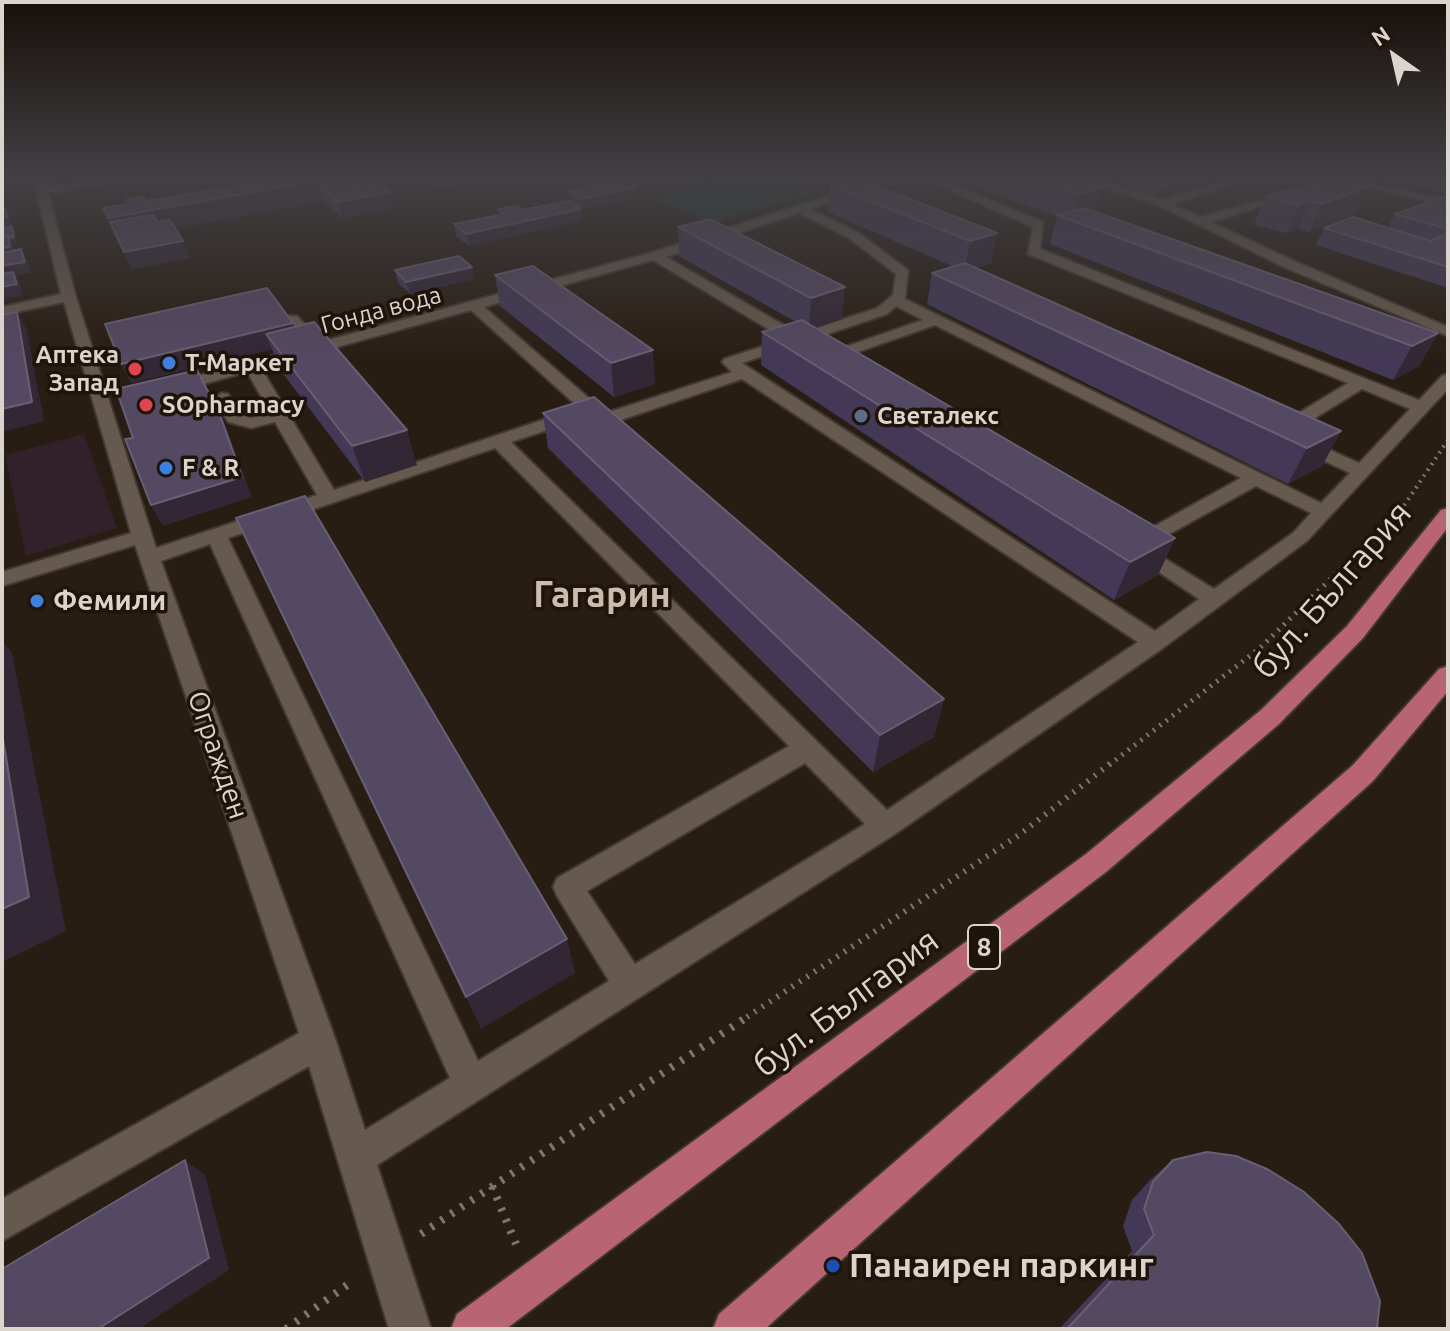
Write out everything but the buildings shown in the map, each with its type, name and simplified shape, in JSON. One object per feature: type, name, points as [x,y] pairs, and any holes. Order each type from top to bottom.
[{"type":"main road","name":"бул. България","points":[[472,1329],[1131,834],[1270,717],[1355,632],[1448,514]]},
{"type":"main road","points":[[734,1329],[1363,773],[1448,675]]},
{"type":"street","name":"Огражден","points":[[54,239],[69,297],[110,404],[146,547],[319,1041],[410,1329]]},
{"type":"street","name":"Гонда вода","points":[[162,391],[476,307],[707,239]]},
{"type":"street","points":[[858,239],[903,273],[900,296],[882,311],[730,362],[1155,642]]},
{"type":"street","points":[[1036,239],[1033,251],[1423,408]]},
{"type":"street","points":[[1239,239],[1448,332]]},
{"type":"street","points":[[655,256],[798,340]]},
{"type":"street","points":[[2,311],[69,297]]},
{"type":"street","points":[[895,300],[1324,512]]},
{"type":"street","points":[[476,307],[603,420],[744,373]]},
{"type":"street","points":[[292,319],[319,349]]},
{"type":"street","points":[[844,352],[936,320]]},
{"type":"street","points":[[252,367],[329,498]]},
{"type":"street","points":[[357,1156],[885,826],[1155,642],[1300,537],[1448,379]]},
{"type":"street","points":[[1360,383],[1278,433],[1363,472]]},
{"type":"street","points":[[222,398],[234,418],[243,421],[251,423],[280,415]]},
{"type":"street","points":[[2,579],[146,547],[217,536],[591,410]]},
{"type":"street","points":[[499,441],[885,826]]},
{"type":"street","points":[[1214,599],[1131,547],[1256,478]]},
{"type":"street","points":[[217,536],[471,1085]]},
{"type":"street","points":[[630,985],[568,887],[808,748]]},
{"type":"street","points":[[2,1221],[319,1041]]},
{"type":"path","points":[[286,1329],[387,1256],[1019,835],[1260,648],[1399,513],[1448,440]]},
{"type":"shaded area","points":[[84,434],[117,528],[26,556],[5,455]]},
{"type":"place","name":"Т-Маркет","points":[[169,363]]},
{"type":"place","name":"Аптека Запад","points":[[135,369]]},
{"type":"place","name":"SOpharmacy","points":[[146,405]]},
{"type":"place","name":"Светалекс","points":[[861,416]]},
{"type":"place","name":"F & R","points":[[166,468]]},
{"type":"place","name":"Фемили","points":[[37,601]]},
{"type":"place","name":"Панаирен паркинг","points":[[833,1266]]},
{"type":"district","name":"Гагарин","points":[[602,595]]}]
